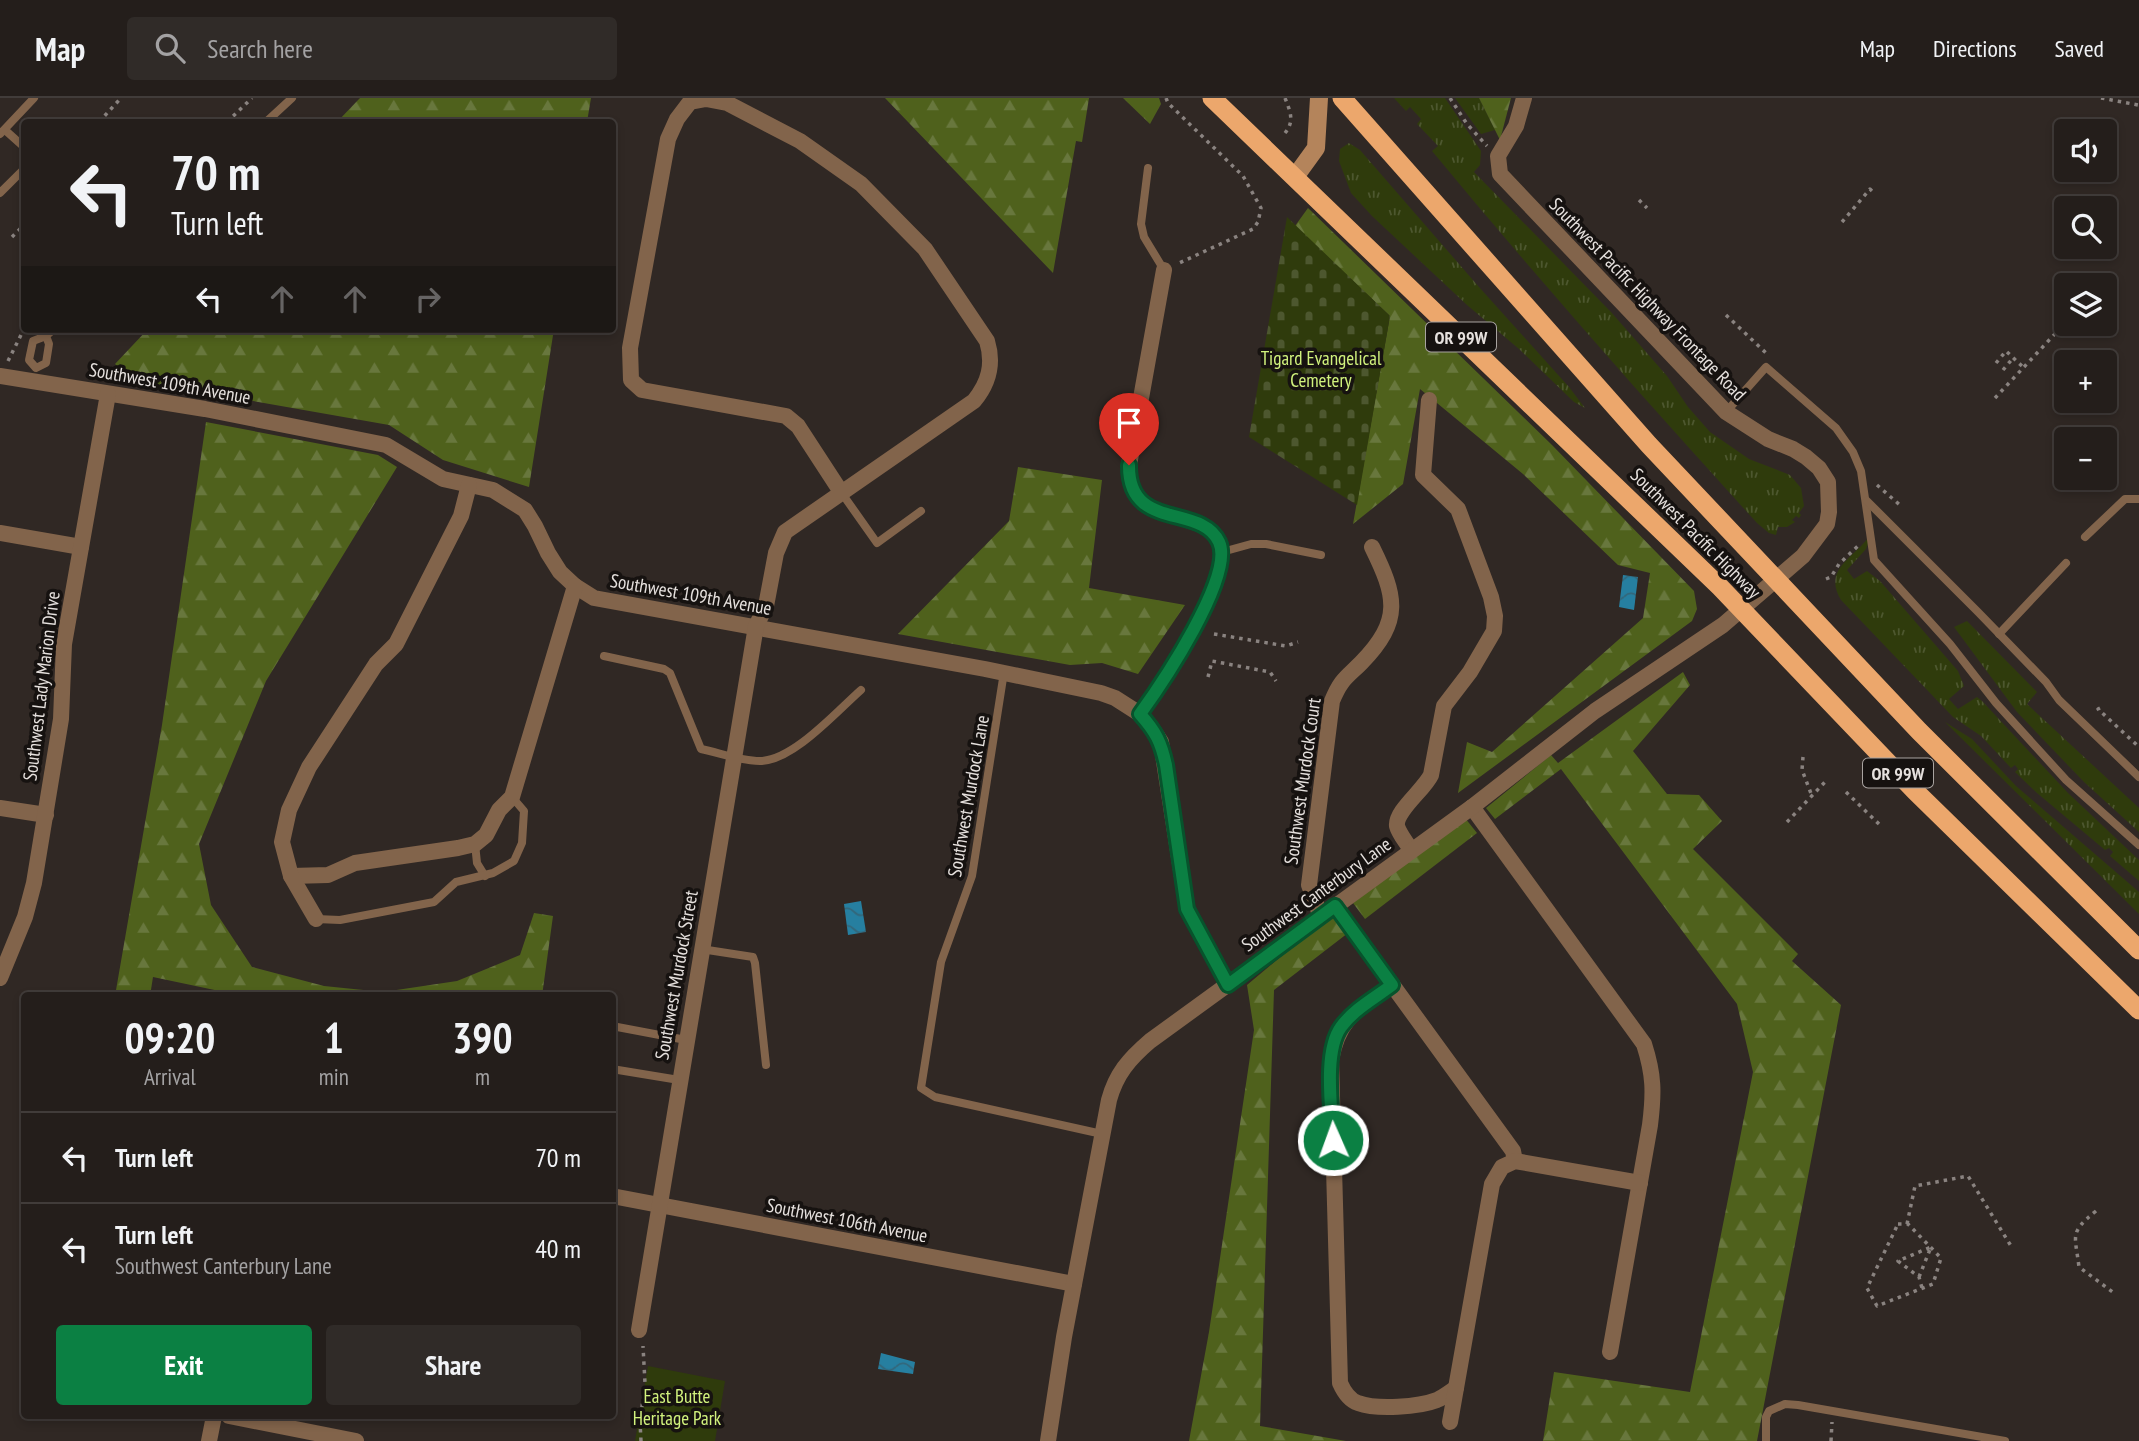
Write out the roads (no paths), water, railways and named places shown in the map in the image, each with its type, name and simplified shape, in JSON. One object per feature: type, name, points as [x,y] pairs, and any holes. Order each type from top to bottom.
[{"type":"highway","name":"Southwest Pacific Highway","points":[[1212,98],[1720,587],[1915,791],[2139,1010]]},
{"type":"highway","name":"Southwest Pacific Highway","points":[[1342,98],[1649,445],[1919,731],[2139,950]]},
{"type":"highway","points":[[2103,916],[2139,928]]},
{"type":"main road","points":[[1295,177],[1315,148],[1319,98]]},
{"type":"street","name":"Southwest Pacific Highway Frontage Road","points":[[1524,98],[1516,126],[1498,156],[1500,174],[1726,412],[1768,439],[1806,457],[1819,468],[1828,482],[1827,523],[1803,556],[1776,580]]},
{"type":"street","name":"Southwest Murdock Street","points":[[639,1330],[756,626],[766,606],[776,553],[785,532],[974,401],[984,388],[990,368],[987,341],[925,249],[861,184],[800,141],[727,103],[706,99],[690,100]]},
{"type":"street","points":[[690,100],[668,139],[630,348],[631,380],[642,390],[786,416],[798,426],[841,492]]},
{"type":"street","points":[[1140,714],[1155,694],[1204,611],[1216,584],[1222,552],[1214,534],[1198,524],[1150,507],[1135,493],[1130,482],[1129,465],[1164,270]]},
{"type":"street","name":"Southwest 109th Avenue","points":[[4,369],[108,394],[372,441],[399,452],[443,479],[493,490],[524,510],[536,526],[560,572],[594,598],[1004,673],[1101,692],[1115,698],[1140,714],[1161,742],[1187,909],[1228,985]]},
{"type":"street","name":"Southwest Lady Marion Drive","points":[[0,978],[26,917],[46,815],[64,698],[64,644],[108,394]]},
{"type":"street","points":[[1411,850],[1398,828],[1397,821],[1405,808],[1427,785],[1444,706],[1470,672],[1494,631],[1495,616],[1491,597],[1458,509],[1423,475],[1429,400]]},
{"type":"street","points":[[316,919],[291,876],[282,842],[289,810],[309,767],[376,664],[396,644],[461,516],[468,485]]},
{"type":"street","points":[[0,533],[81,547]]},
{"type":"street","name":"Southwest Murdock Court","points":[[1321,917],[1308,885],[1332,701],[1345,677],[1361,664],[1382,638],[1389,626],[1392,608],[1391,592],[1372,547]]},
{"type":"street","name":"Southwest Canterbury Lane","points":[[1048,1441],[1102,1134],[1113,1086],[1125,1064],[1150,1041],[1472,807],[1595,711],[1670,663],[1776,580]]},
{"type":"street","points":[[291,876],[328,875],[355,863],[475,844],[486,835],[499,810],[512,797],[576,586]]},
{"type":"street","points":[[1472,807],[1644,1044],[1653,1070],[1654,1093],[1610,1352]]},
{"type":"street","points":[[0,808],[46,815]]},
{"type":"street","points":[[1335,906],[1513,1151],[1515,1161]]},
{"type":"street","points":[[1392,985],[1357,1011],[1340,1028],[1331,1059],[1340,1383],[1344,1393],[1356,1403],[1374,1407],[1415,1405],[1437,1400],[1456,1388]]},
{"type":"street","points":[[1450,1422],[1492,1184],[1502,1167],[1515,1161],[1640,1183]]},
{"type":"street","name":"Southwest 106th Avenue","points":[[616,1197],[1074,1284]]},
{"type":"street","points":[[209,1441],[213,1419]]},
{"type":"street","points":[[244,1419],[356,1441]]},
{"type":"lane","points":[[21,145],[3,132],[34,98]]},
{"type":"lane","points":[[269,119],[292,98]]},
{"type":"lane","points":[[1148,168],[1141,224],[1144,237],[1164,270]]},
{"type":"lane","points":[[0,193],[21,172]]},
{"type":"lane","points":[[46,337],[49,344],[46,363],[35,375],[29,360],[33,341],[50,333]]},
{"type":"lane","points":[[1726,412],[1766,367],[1836,428],[1853,452],[1861,471],[1874,560],[1950,644],[1996,703],[2066,780],[2139,845]]},
{"type":"lane","points":[[841,492],[877,544],[921,511]]},
{"type":"lane","points":[[2085,537],[2124,499],[2139,499]]},
{"type":"lane","points":[[1867,501],[2046,682],[2059,700],[2139,777]]},
{"type":"lane","points":[[1222,552],[1251,544],[1266,544],[1321,555]]},
{"type":"lane","points":[[1999,634],[2066,563]]},
{"type":"lane","points":[[604,656],[664,669],[670,673],[701,749],[762,761],[784,756],[861,690]]},
{"type":"lane","name":"Southwest Murdock Lane","points":[[1004,673],[972,876],[941,962],[921,1088],[935,1097],[1102,1134]]},
{"type":"lane","points":[[316,919],[340,920],[434,902],[456,882],[485,876],[514,861],[522,843],[524,811],[512,797]]},
{"type":"lane","points":[[475,844],[477,863],[485,876]]},
{"type":"lane","points":[[701,949],[752,957],[755,963],[766,1065]]},
{"type":"lane","points":[[616,1027],[686,1040]]},
{"type":"lane","points":[[616,1070],[679,1080]]},
{"type":"lane","points":[[1766,1441],[1766,1417],[1769,1411],[1785,1405],[1833,1410],[2005,1441]]},
{"type":"water","points":[[1623,575],[1638,577],[1634,610],[1619,607]]},
{"type":"water","points":[[861,901],[866,932],[848,935],[844,904]]},
{"type":"water","points":[[881,1353],[915,1362],[913,1374],[878,1369]]},
{"type":"park label","name":"Tigard Evangelical Cemetery","points":[[1321,369]]},
{"type":"park label","name":"East Butte Heritage Park","points":[[677,1407]]}]
